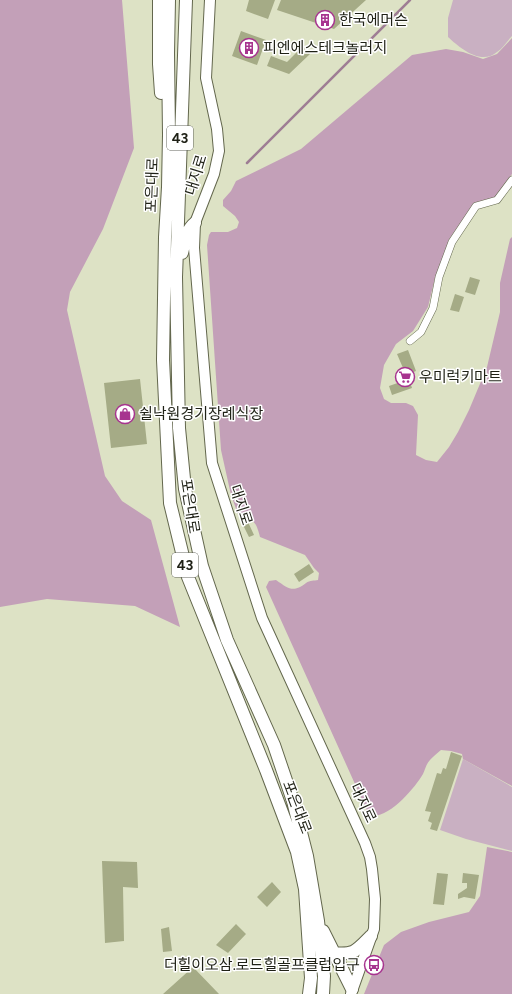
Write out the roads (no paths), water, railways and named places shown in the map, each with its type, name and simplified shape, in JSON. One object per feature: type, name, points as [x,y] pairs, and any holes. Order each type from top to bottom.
[{"type":"highway","points":[[159,0],[159,64],[168,187]]},
{"type":"highway","name":"포은대로","points":[[169,0],[168,53],[170,136],[165,237],[163,360],[170,503],[188,576],[266,770],[297,852],[324,976],[324,994]]},
{"type":"highway","name":"포은대로","points":[[186,0],[176,277],[178,428],[185,489],[202,566],[227,640],[274,745],[293,800],[307,856],[312,922],[311,978],[309,994]]},
{"type":"highway","points":[[176,277],[186,236],[191,226],[196,223]]},
{"type":"highway","points":[[312,922],[333,953],[351,992]]},
{"type":"highway","points":[[302,994],[312,922]]},
{"type":"highway","points":[[333,953],[347,954],[356,950],[371,936]]},
{"type":"main road","name":"대지로","points":[[210,0],[206,78],[217,128],[219,151],[214,174],[196,223],[194,248],[212,463],[262,618],[370,857],[375,899],[374,929],[351,992]]},
{"type":"street","points":[[410,341],[421,332],[433,308],[440,277],[452,242],[476,206],[497,200],[512,180]]},
{"type":"waterway","points":[[247,163],[410,0]]},
{"type":"place","name":"한국에머슨","points":[[325,20]]},
{"type":"place","name":"피엔에스테크놀러지","points":[[249,48]]},
{"type":"place","name":"우미럭키마트","points":[[405,377]]},
{"type":"place","name":"쉴낙원경기장례식장","points":[[125,414]]},
{"type":"place","name":"더힐이오삼.로드힐골프클럽입구","points":[[374,965]]}]
